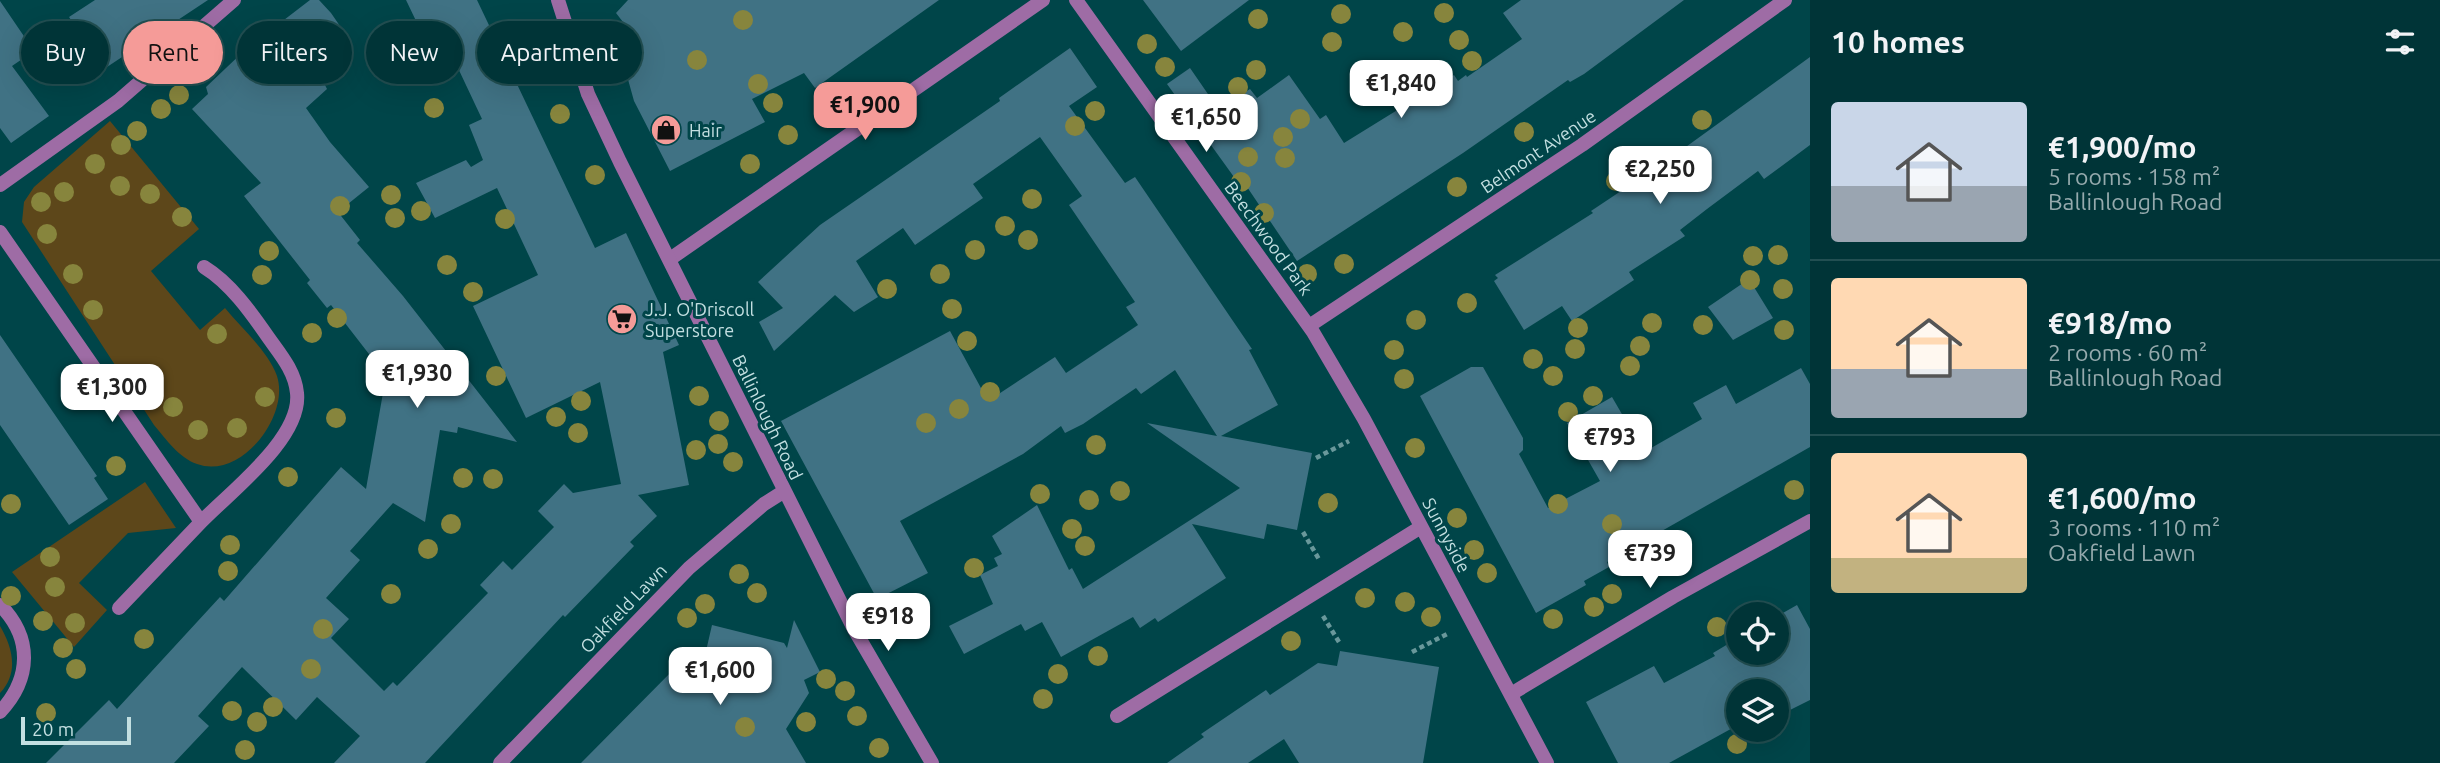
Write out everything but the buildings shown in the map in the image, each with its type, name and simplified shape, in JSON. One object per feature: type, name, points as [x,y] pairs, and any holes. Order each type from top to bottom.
[{"type":"street","points":[[0,185],[118,101],[234,0]]},
{"type":"street","name":"Ballinlough Road","points":[[558,0],[587,94],[783,492],[854,629],[933,763]]},
{"type":"street","points":[[670,259],[1043,0]]},
{"type":"street","name":"Beechwood Park","points":[[1076,0],[1309,326]]},
{"type":"street","name":"Belmont Avenue","points":[[1309,326],[1598,134],[1785,0]]},
{"type":"street","points":[[0,232],[201,522]]},
{"type":"street","points":[[119,608],[287,431],[296,413],[297,393],[289,366],[261,326],[221,278],[204,267]]},
{"type":"street","name":"Sunnyside","points":[[1309,326],[1364,419],[1547,763]]},
{"type":"street","name":"Oakfield Lawn","points":[[500,763],[688,568],[764,504],[783,492]]},
{"type":"street","points":[[1511,694],[1673,597],[1810,521]]},
{"type":"street","points":[[1117,716],[1421,527]]},
{"type":"street","points":[[0,605],[9,614],[20,636],[26,665],[20,683],[0,712]]},
{"type":"path","points":[[1316,458],[1349,441]]},
{"type":"path","points":[[1303,532],[1321,563]]},
{"type":"path","points":[[1320,611],[1339,642]]},
{"type":"path","points":[[1412,652],[1451,631]]},
{"type":"shaded area","points":[[110,121],[199,229],[151,271],[200,330],[225,308],[261,349],[277,376],[279,392],[269,426],[245,454],[230,463],[214,466],[197,464],[184,457],[168,442],[154,425],[22,222],[24,202],[34,187]]},
{"type":"shaded area","points":[[145,482],[176,528],[128,533],[79,583],[107,610],[74,647],[12,572]]},
{"type":"shaded area","points":[[0,626],[11,652],[12,669],[0,693]]},
{"type":"place","name":"Hair","points":[[666,130]]},
{"type":"place","name":"J.J. O'Driscoll Superstore","points":[[622,319]]}]
